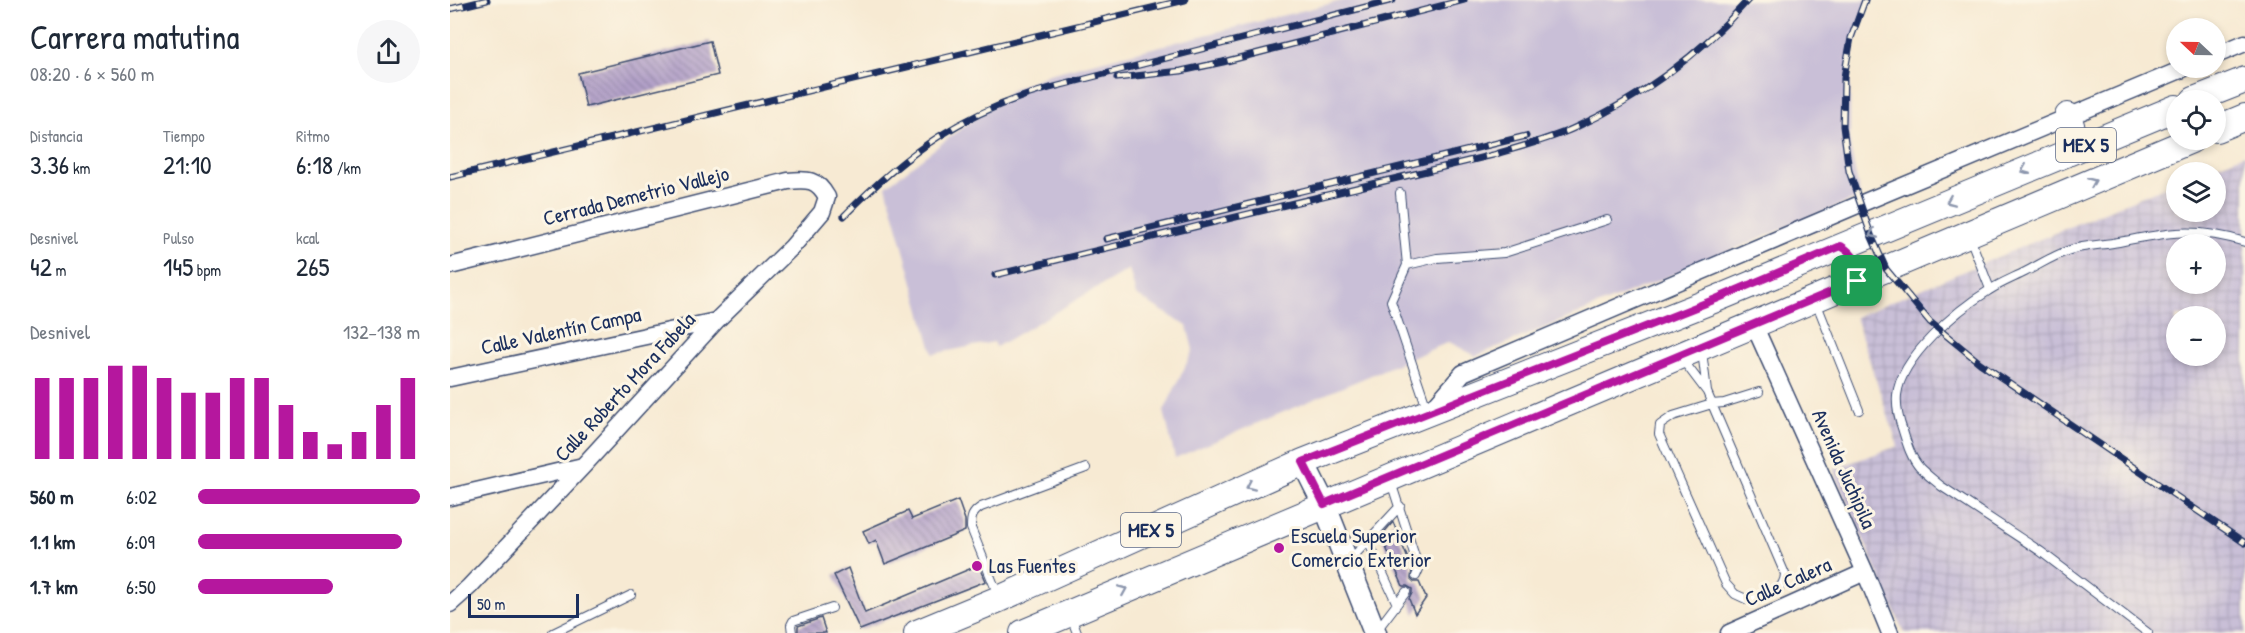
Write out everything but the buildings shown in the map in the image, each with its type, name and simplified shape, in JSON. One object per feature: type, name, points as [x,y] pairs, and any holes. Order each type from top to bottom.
[{"type":"main road","points":[[2220,90],[2245,80]]},
{"type":"main road","name":"MEX 5","points":[[917,633],[999,599],[1303,462],[1716,299],[2166,112]]},
{"type":"main road","points":[[2068,116],[2078,148]]},
{"type":"main road","points":[[2226,125],[2245,117]]},
{"type":"main road","name":"MEX 5","points":[[1023,633],[1074,623],[1324,504],[2168,150]]},
{"type":"main road","points":[[1903,220],[1903,241],[1915,256]]},
{"type":"main road","points":[[1841,246],[1851,252],[1857,260],[1857,281]]},
{"type":"street","points":[[2226,51],[2245,43]]},
{"type":"street","points":[[1428,412],[1463,374],[2166,76]]},
{"type":"street","name":"Cerrada Demetrio Vallejo","points":[[450,266],[788,181],[803,179],[812,181],[821,187],[827,197]]},
{"type":"street","name":"Calle Roberto Mora Fabela","points":[[450,604],[469,587],[583,466],[716,321],[792,247],[822,212],[827,197]]},
{"type":"street","name":"Calle Valentín Campa","points":[[450,378],[716,321]]},
{"type":"street","name":"Avenida Juchipila","points":[[1754,325],[1890,633]]},
{"type":"street","points":[[1303,462],[1324,504],[1375,633]]},
{"type":"street","points":[[450,497],[583,466]]},
{"type":"street","name":"Calle Calera","points":[[1729,633],[1865,572]]},
{"type":"lane","points":[[1400,193],[1407,266],[1391,301],[1428,412]]},
{"type":"lane","points":[[1407,266],[1437,258],[1504,253],[1607,220]]},
{"type":"lane","points":[[2148,633],[2040,551],[1941,486],[1920,468],[1911,455],[1901,426],[1897,396],[1905,373],[1927,343],[1955,315],[1990,289],[2067,251],[2086,245],[2116,242],[2158,233],[2187,231],[2220,234],[2245,242]]},
{"type":"lane","points":[[1969,235],[1990,289]]},
{"type":"lane","points":[[1815,299],[1859,410]]},
{"type":"lane","points":[[1690,350],[1712,404],[1785,574],[1782,586],[1778,589],[1748,600],[1735,594],[1725,584],[1659,434],[1660,425],[1673,416],[1712,404],[1734,401],[1760,392]]},
{"type":"lane","points":[[1690,350],[1707,392]]},
{"type":"lane","points":[[999,599],[971,528],[974,511],[1086,468]]},
{"type":"lane","points":[[1389,477],[1419,569],[1416,576]]},
{"type":"lane","points":[[1347,562],[1400,506]]},
{"type":"lane","points":[[1368,541],[1397,604]]},
{"type":"lane","points":[[1375,633],[1406,592]]},
{"type":"lane","points":[[553,633],[631,595]]},
{"type":"lane","points":[[792,633],[793,621],[832,608]]},
{"type":"shaded area","points":[[1345,0],[1870,0],[1858,27],[1850,68],[1850,146],[1860,197],[1476,356],[1449,342],[1175,458],[1164,411],[1193,350],[1187,326],[1136,295],[1129,269],[996,347],[994,342],[933,354],[886,186],[1013,89],[1049,74]]},
{"type":"shaded area","points":[[2245,154],[2245,633],[1904,633],[1833,469],[1898,446],[1855,317],[2166,186],[2166,222],[2226,222],[2225,162]]},
{"type":"railway","points":[[450,9],[487,0]]},
{"type":"railway","points":[[450,177],[1185,0]]},
{"type":"railway","points":[[844,216],[867,193],[914,154],[963,122],[990,109],[1050,88],[1393,0]]},
{"type":"railway","points":[[1117,78],[1181,71],[1223,62],[1464,0]]},
{"type":"railway","points":[[995,275],[1493,155],[1553,137],[1597,117],[1645,90],[1689,58],[1748,0]]},
{"type":"railway","points":[[1865,0],[1851,38],[1844,77],[1843,126],[1849,171],[1871,235],[1886,269],[1930,322],[1980,363],[2245,543]]},
{"type":"railway","points":[[1106,239],[1526,136]]},
{"type":"place","name":"Escuela Superior Comercio Exterior","points":[[1279,548]]},
{"type":"place","name":"Las Fuentes","points":[[977,566]]},
{"type":"route","points":[[1841,246],[1851,252],[1857,260],[1857,281],[1324,504],[1303,462],[1716,299],[1841,246]]}]
